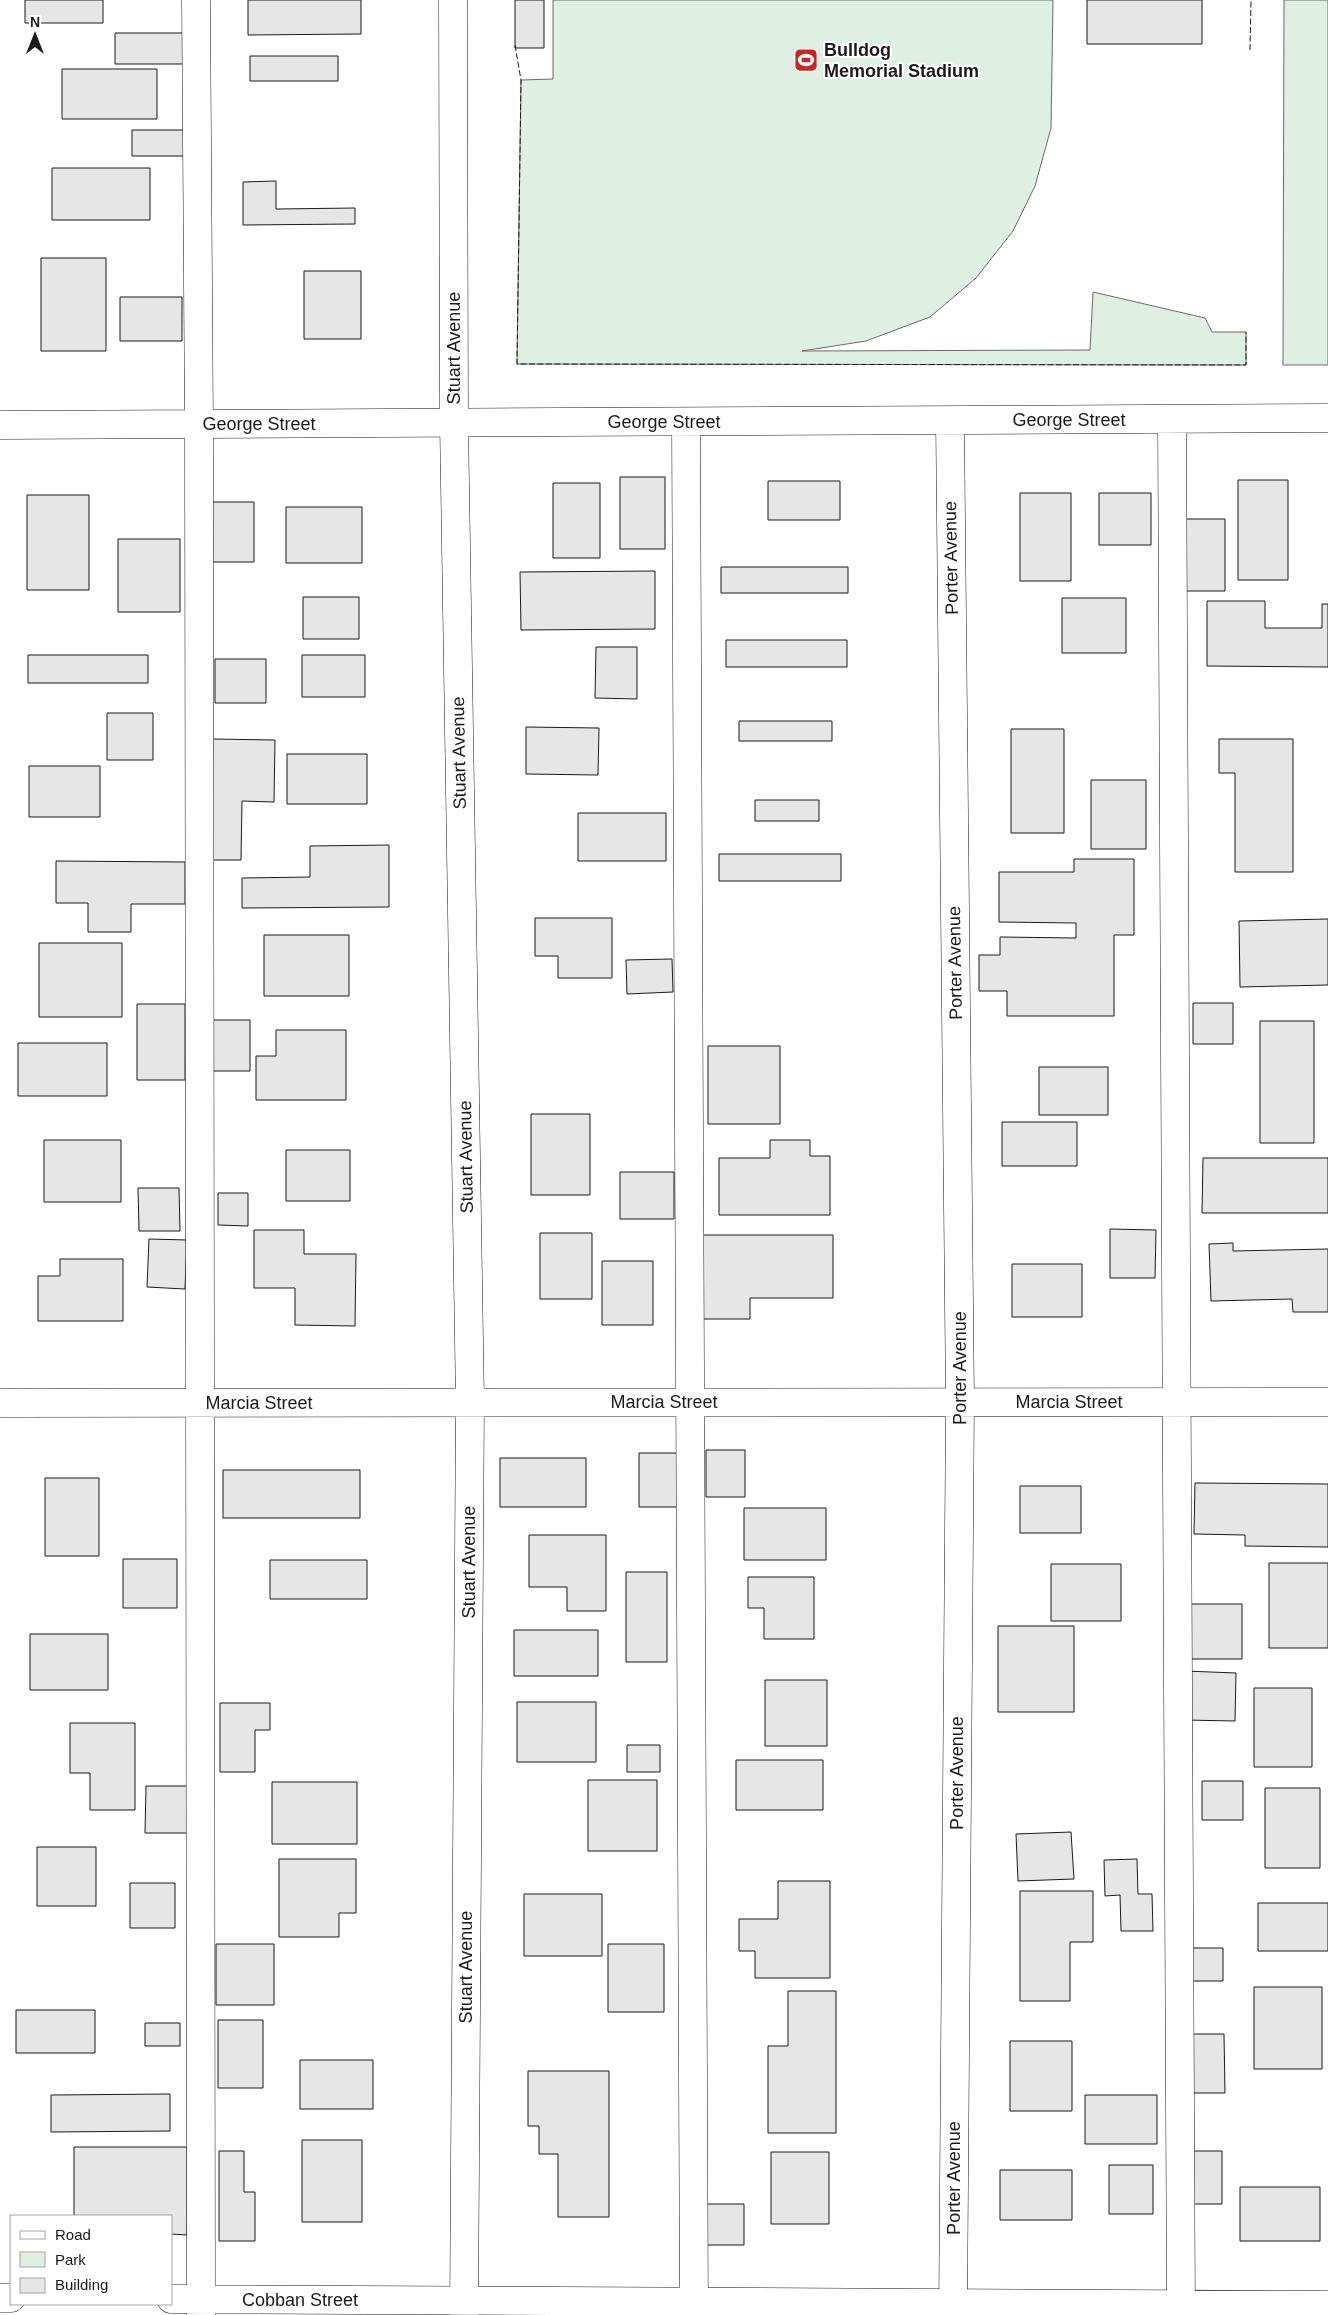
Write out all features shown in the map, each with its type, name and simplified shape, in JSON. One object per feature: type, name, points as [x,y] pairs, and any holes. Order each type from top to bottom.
[{"type":"street","points":[[196,0],[199,424],[201,2307]]},
{"type":"street","name":"Stuart Avenue","points":[[453,0],[454,423],[470,1402],[464,2308]]},
{"type":"street","name":"George Street","points":[[0,425],[1328,418]]},
{"type":"street","points":[[1172,420],[1181,2310]]},
{"type":"street","name":"Porter Avenue","points":[[950,421],[960,1402],[953,2310]]},
{"type":"street","points":[[686,422],[694,2309]]},
{"type":"street","name":"Marcia Street","points":[[0,1403],[1328,1402]]},
{"type":"street","name":"Cobban Street","points":[[172,2299],[201,2307],[1181,2310],[1328,2305]]},
{"type":"green space","points":[[553,0],[1053,0],[1051,128],[1035,186],[1013,231],[976,278],[930,317],[866,341],[802,351],[1090,350],[1093,292],[1205,318],[1212,332],[1246,332],[1246,365],[517,364],[521,80],[553,79]]},
{"type":"green space","points":[[1284,0],[1328,0],[1328,365],[1283,365]]},
{"type":"building","points":[[25,0],[103,0],[103,23],[25,23]]},
{"type":"building","points":[[248,0],[361,0],[361,34],[248,35]]},
{"type":"building","points":[[515,0],[544,0],[544,48],[515,48]]},
{"type":"building","points":[[1087,0],[1202,0],[1202,44],[1087,44]]},
{"type":"building","points":[[115,33],[183,33],[183,64],[115,64]]},
{"type":"building","points":[[250,56],[338,56],[338,81],[250,81]]},
{"type":"building","points":[[62,69],[157,69],[157,119],[62,119]]},
{"type":"building","points":[[132,130],[186,130],[186,156],[132,156]]},
{"type":"building","points":[[52,168],[150,168],[150,220],[52,220]]},
{"type":"building","points":[[276,181],[276,209],[355,208],[355,224],[243,225],[243,182]]},
{"type":"building","points":[[41,258],[106,258],[106,351],[41,351]]},
{"type":"building","points":[[304,271],[361,271],[361,339],[304,339]]},
{"type":"building","points":[[120,297],[182,297],[182,341],[120,341]]},
{"type":"building","points":[[620,477],[665,477],[665,549],[620,549]]},
{"type":"building","points":[[1238,480],[1288,480],[1288,580],[1238,580]]},
{"type":"building","points":[[768,481],[840,481],[840,520],[768,520]]},
{"type":"building","points":[[553,483],[600,483],[600,558],[553,558]]},
{"type":"building","points":[[1020,493],[1071,493],[1071,581],[1020,581]]},
{"type":"building","points":[[1099,493],[1151,493],[1151,545],[1099,545]]},
{"type":"building","points":[[27,495],[89,495],[89,590],[27,590]]},
{"type":"building","points":[[209,502],[254,502],[254,562],[209,562]]},
{"type":"building","points":[[286,507],[362,507],[362,563],[286,563]]},
{"type":"building","points":[[1179,519],[1225,519],[1225,591],[1179,591]]},
{"type":"building","points":[[118,539],[180,539],[180,612],[118,612]]},
{"type":"building","points":[[721,567],[848,567],[848,593],[721,593]]},
{"type":"building","points":[[655,571],[655,629],[521,630],[520,572]]},
{"type":"building","points":[[303,597],[359,597],[359,639],[303,639]]},
{"type":"building","points":[[1062,598],[1126,598],[1126,653],[1062,653]]},
{"type":"building","points":[[1207,601],[1265,601],[1265,628],[1322,628],[1322,604],[1328,604],[1328,667],[1207,666]]},
{"type":"building","points":[[726,640],[847,640],[847,667],[726,667]]},
{"type":"building","points":[[596,647],[637,647],[637,699],[595,698]]},
{"type":"building","points":[[28,655],[148,655],[148,683],[28,683]]},
{"type":"building","points":[[302,655],[365,655],[365,697],[302,697]]},
{"type":"building","points":[[215,659],[266,659],[266,703],[215,703]]},
{"type":"building","points":[[107,713],[153,713],[153,760],[107,760]]},
{"type":"building","points":[[739,721],[832,721],[832,741],[739,741]]},
{"type":"building","points":[[526,727],[599,728],[598,775],[526,774]]},
{"type":"building","points":[[1011,729],[1064,729],[1064,833],[1011,833]]},
{"type":"building","points":[[213,739],[275,740],[274,802],[242,801],[241,860],[211,860]]},
{"type":"building","points":[[1219,739],[1293,739],[1293,872],[1235,872],[1235,773],[1219,773]]},
{"type":"building","points":[[287,754],[367,754],[367,804],[287,804]]},
{"type":"building","points":[[29,766],[100,766],[100,817],[29,817]]},
{"type":"building","points":[[1091,780],[1146,780],[1146,849],[1091,849]]},
{"type":"building","points":[[755,800],[819,800],[819,821],[755,821]]},
{"type":"building","points":[[578,813],[666,813],[666,861],[578,861]]},
{"type":"building","points":[[389,845],[389,907],[242,908],[242,878],[310,877],[310,846]]},
{"type":"building","points":[[719,854],[841,854],[841,881],[719,881]]},
{"type":"building","points":[[1074,859],[1134,859],[1134,935],[1114,935],[1114,1016],[1007,1016],[1007,991],[979,991],[979,955],[1000,955],[1000,937],[1076,938],[1076,923],[999,922],[999,872],[1074,872]]},
{"type":"building","points":[[56,861],[185,862],[185,904],[131,904],[131,932],[88,932],[88,903],[56,903]]},
{"type":"building","points":[[535,918],[612,918],[612,978],[558,978],[558,956],[535,956]]},
{"type":"building","points":[[1328,919],[1328,985],[1240,987],[1239,921]]},
{"type":"building","points":[[264,935],[349,935],[349,996],[264,996]]},
{"type":"building","points":[[39,943],[122,943],[122,1017],[39,1017]]},
{"type":"building","points":[[672,959],[673,992],[627,994],[626,960]]},
{"type":"building","points":[[1193,1003],[1233,1003],[1233,1044],[1193,1044]]},
{"type":"building","points":[[137,1004],[185,1004],[185,1080],[137,1080]]},
{"type":"building","points":[[209,1020],[250,1020],[250,1071],[209,1071]]},
{"type":"building","points":[[1260,1021],[1314,1021],[1314,1143],[1260,1143]]},
{"type":"building","points":[[276,1030],[346,1030],[346,1100],[256,1100],[256,1056],[276,1056]]},
{"type":"building","points":[[18,1043],[107,1043],[107,1096],[18,1096]]},
{"type":"building","points":[[708,1046],[780,1046],[780,1124],[708,1124]]},
{"type":"building","points":[[1039,1067],[1108,1067],[1108,1115],[1039,1115]]},
{"type":"building","points":[[531,1114],[590,1114],[590,1195],[531,1195]]},
{"type":"building","points":[[1002,1122],[1077,1122],[1077,1166],[1002,1166]]},
{"type":"building","points":[[44,1140],[121,1140],[121,1202],[44,1202]]},
{"type":"building","points":[[770,1140],[810,1140],[810,1156],[830,1156],[830,1215],[719,1215],[719,1158],[770,1158]]},
{"type":"building","points":[[286,1150],[350,1150],[350,1201],[286,1201]]},
{"type":"building","points":[[1203,1158],[1328,1158],[1328,1213],[1202,1213]]},
{"type":"building","points":[[620,1172],[674,1172],[674,1219],[620,1219]]},
{"type":"building","points":[[138,1188],[179,1188],[180,1231],[139,1231]]},
{"type":"building","points":[[218,1193],[248,1193],[248,1226],[218,1225]]},
{"type":"building","points":[[1110,1229],[1156,1230],[1155,1278],[1110,1278]]},
{"type":"building","points":[[254,1230],[304,1230],[304,1254],[356,1254],[355,1326],[295,1325],[295,1288],[254,1288]]},
{"type":"building","points":[[540,1233],[592,1233],[592,1299],[540,1299]]},
{"type":"building","points":[[701,1235],[833,1235],[833,1298],[750,1298],[750,1319],[701,1319]]},
{"type":"building","points":[[149,1239],[187,1240],[185,1289],[147,1287]]},
{"type":"building","points":[[1233,1243],[1233,1251],[1328,1249],[1328,1312],[1293,1312],[1292,1299],[1211,1301],[1209,1244]]},
{"type":"building","points":[[60,1259],[123,1259],[123,1321],[38,1321],[38,1276],[60,1276]]},
{"type":"building","points":[[602,1261],[653,1261],[653,1325],[602,1325]]},
{"type":"building","points":[[1012,1264],[1082,1264],[1082,1317],[1012,1317]]},
{"type":"building","points":[[706,1450],[745,1450],[745,1497],[706,1497]]},
{"type":"building","points":[[639,1453],[680,1453],[680,1507],[639,1507]]},
{"type":"building","points":[[500,1458],[586,1458],[586,1507],[500,1507]]},
{"type":"building","points":[[223,1470],[360,1470],[360,1518],[223,1518]]},
{"type":"building","points":[[45,1478],[99,1478],[99,1556],[45,1556]]},
{"type":"building","points":[[1195,1483],[1328,1484],[1328,1547],[1245,1546],[1245,1535],[1194,1534]]},
{"type":"building","points":[[1020,1486],[1081,1486],[1081,1533],[1020,1533]]},
{"type":"building","points":[[744,1508],[826,1508],[826,1560],[744,1560]]},
{"type":"building","points":[[529,1535],[606,1535],[606,1611],[567,1611],[567,1587],[529,1587]]},
{"type":"building","points":[[123,1559],[177,1559],[177,1608],[123,1608]]},
{"type":"building","points":[[270,1560],[367,1560],[367,1599],[270,1599]]},
{"type":"building","points":[[1269,1563],[1328,1563],[1328,1648],[1269,1648]]},
{"type":"building","points":[[1051,1564],[1121,1564],[1121,1621],[1051,1621]]},
{"type":"building","points":[[626,1572],[667,1572],[667,1662],[626,1662]]},
{"type":"building","points":[[748,1577],[814,1577],[814,1639],[764,1639],[764,1608],[748,1608]]},
{"type":"building","points":[[1188,1604],[1242,1604],[1242,1659],[1188,1659]]},
{"type":"building","points":[[998,1626],[1074,1626],[1074,1712],[998,1712]]},
{"type":"building","points":[[514,1630],[598,1630],[598,1676],[514,1676]]},
{"type":"building","points":[[30,1634],[108,1634],[108,1690],[30,1690]]},
{"type":"building","points":[[1185,1671],[1236,1673],[1235,1721],[1184,1720]]},
{"type":"building","points":[[765,1680],[827,1680],[827,1746],[765,1746]]},
{"type":"building","points":[[1254,1688],[1312,1688],[1312,1767],[1254,1767]]},
{"type":"building","points":[[517,1702],[596,1702],[596,1762],[517,1762]]},
{"type":"building","points":[[220,1703],[270,1703],[270,1730],[255,1730],[255,1772],[220,1772]]},
{"type":"building","points":[[70,1723],[135,1723],[135,1810],[90,1810],[90,1773],[70,1773]]},
{"type":"building","points":[[627,1745],[660,1745],[660,1772],[627,1772]]},
{"type":"building","points":[[736,1760],[823,1760],[823,1810],[736,1810]]},
{"type":"building","points":[[588,1780],[657,1780],[657,1851],[588,1851]]},
{"type":"building","points":[[1202,1781],[1243,1781],[1243,1820],[1202,1820]]},
{"type":"building","points":[[272,1782],[357,1782],[357,1844],[272,1844]]},
{"type":"building","points":[[146,1786],[193,1786],[193,1833],[145,1833]]},
{"type":"building","points":[[1265,1788],[1320,1788],[1320,1868],[1265,1868]]},
{"type":"building","points":[[1071,1832],[1074,1879],[1018,1881],[1016,1834]]},
{"type":"building","points":[[37,1847],[96,1847],[96,1906],[37,1906]]},
{"type":"building","points":[[279,1859],[356,1859],[356,1913],[339,1913],[339,1937],[279,1937]]},
{"type":"building","points":[[1137,1859],[1138,1894],[1152,1894],[1153,1931],[1121,1931],[1120,1895],[1105,1896],[1104,1860]]},
{"type":"building","points":[[778,1881],[830,1881],[830,1978],[755,1978],[755,1951],[739,1951],[739,1919],[778,1919]]},
{"type":"building","points":[[130,1883],[175,1883],[175,1928],[130,1928]]},
{"type":"building","points":[[1020,1891],[1093,1891],[1093,1942],[1070,1942],[1070,2001],[1020,2001]]},
{"type":"building","points":[[524,1894],[602,1894],[602,1956],[524,1956]]},
{"type":"building","points":[[1258,1903],[1328,1903],[1328,1951],[1258,1951]]},
{"type":"building","points":[[216,1944],[274,1944],[274,2005],[216,2005]]},
{"type":"building","points":[[608,1944],[664,1944],[664,2012],[608,2012]]},
{"type":"building","points":[[1190,1948],[1223,1948],[1223,1981],[1190,1981]]},
{"type":"building","points":[[1254,1987],[1322,1987],[1322,2069],[1254,2069]]},
{"type":"building","points":[[788,1991],[836,1991],[836,2133],[768,2133],[768,2046],[788,2046]]},
{"type":"building","points":[[16,2010],[95,2010],[95,2053],[16,2053]]},
{"type":"building","points":[[218,2020],[263,2020],[263,2088],[218,2088]]},
{"type":"building","points":[[145,2023],[180,2023],[180,2046],[145,2046]]},
{"type":"building","points":[[1182,2034],[1224,2034],[1225,2093],[1182,2093]]},
{"type":"building","points":[[1010,2041],[1072,2041],[1072,2111],[1010,2111]]},
{"type":"building","points":[[300,2060],[373,2060],[373,2109],[300,2109]]},
{"type":"building","points":[[528,2071],[609,2071],[609,2217],[558,2217],[558,2154],[539,2154],[539,2126],[528,2126]]},
{"type":"building","points":[[170,2094],[170,2131],[51,2132],[51,2095]]},
{"type":"building","points":[[1085,2095],[1157,2095],[1157,2144],[1085,2144]]},
{"type":"building","points":[[302,2140],[362,2140],[362,2222],[302,2222]]},
{"type":"building","points":[[74,2147],[187,2147],[187,2235],[172,2234],[172,2215],[74,2215]]},
{"type":"building","points":[[219,2151],[244,2151],[244,2192],[255,2192],[255,2241],[219,2241]]},
{"type":"building","points":[[1188,2151],[1222,2151],[1222,2204],[1188,2204]]},
{"type":"building","points":[[771,2152],[829,2152],[829,2224],[771,2224]]},
{"type":"building","points":[[1109,2165],[1153,2165],[1153,2214],[1109,2214]]},
{"type":"building","points":[[1000,2170],[1072,2170],[1072,2220],[1000,2220]]},
{"type":"building","points":[[1240,2187],[1320,2187],[1320,2241],[1240,2241]]},
{"type":"building","points":[[702,2204],[744,2204],[744,2245],[702,2245]]},
{"type":"fence","points":[[1250,50],[1251,0]]},
{"type":"fence","points":[[515,45],[521,80],[517,364],[1246,365],[1246,332]]},
{"type":"place","name":"Bulldog Memorial Stadium","points":[[806,60]]}]
